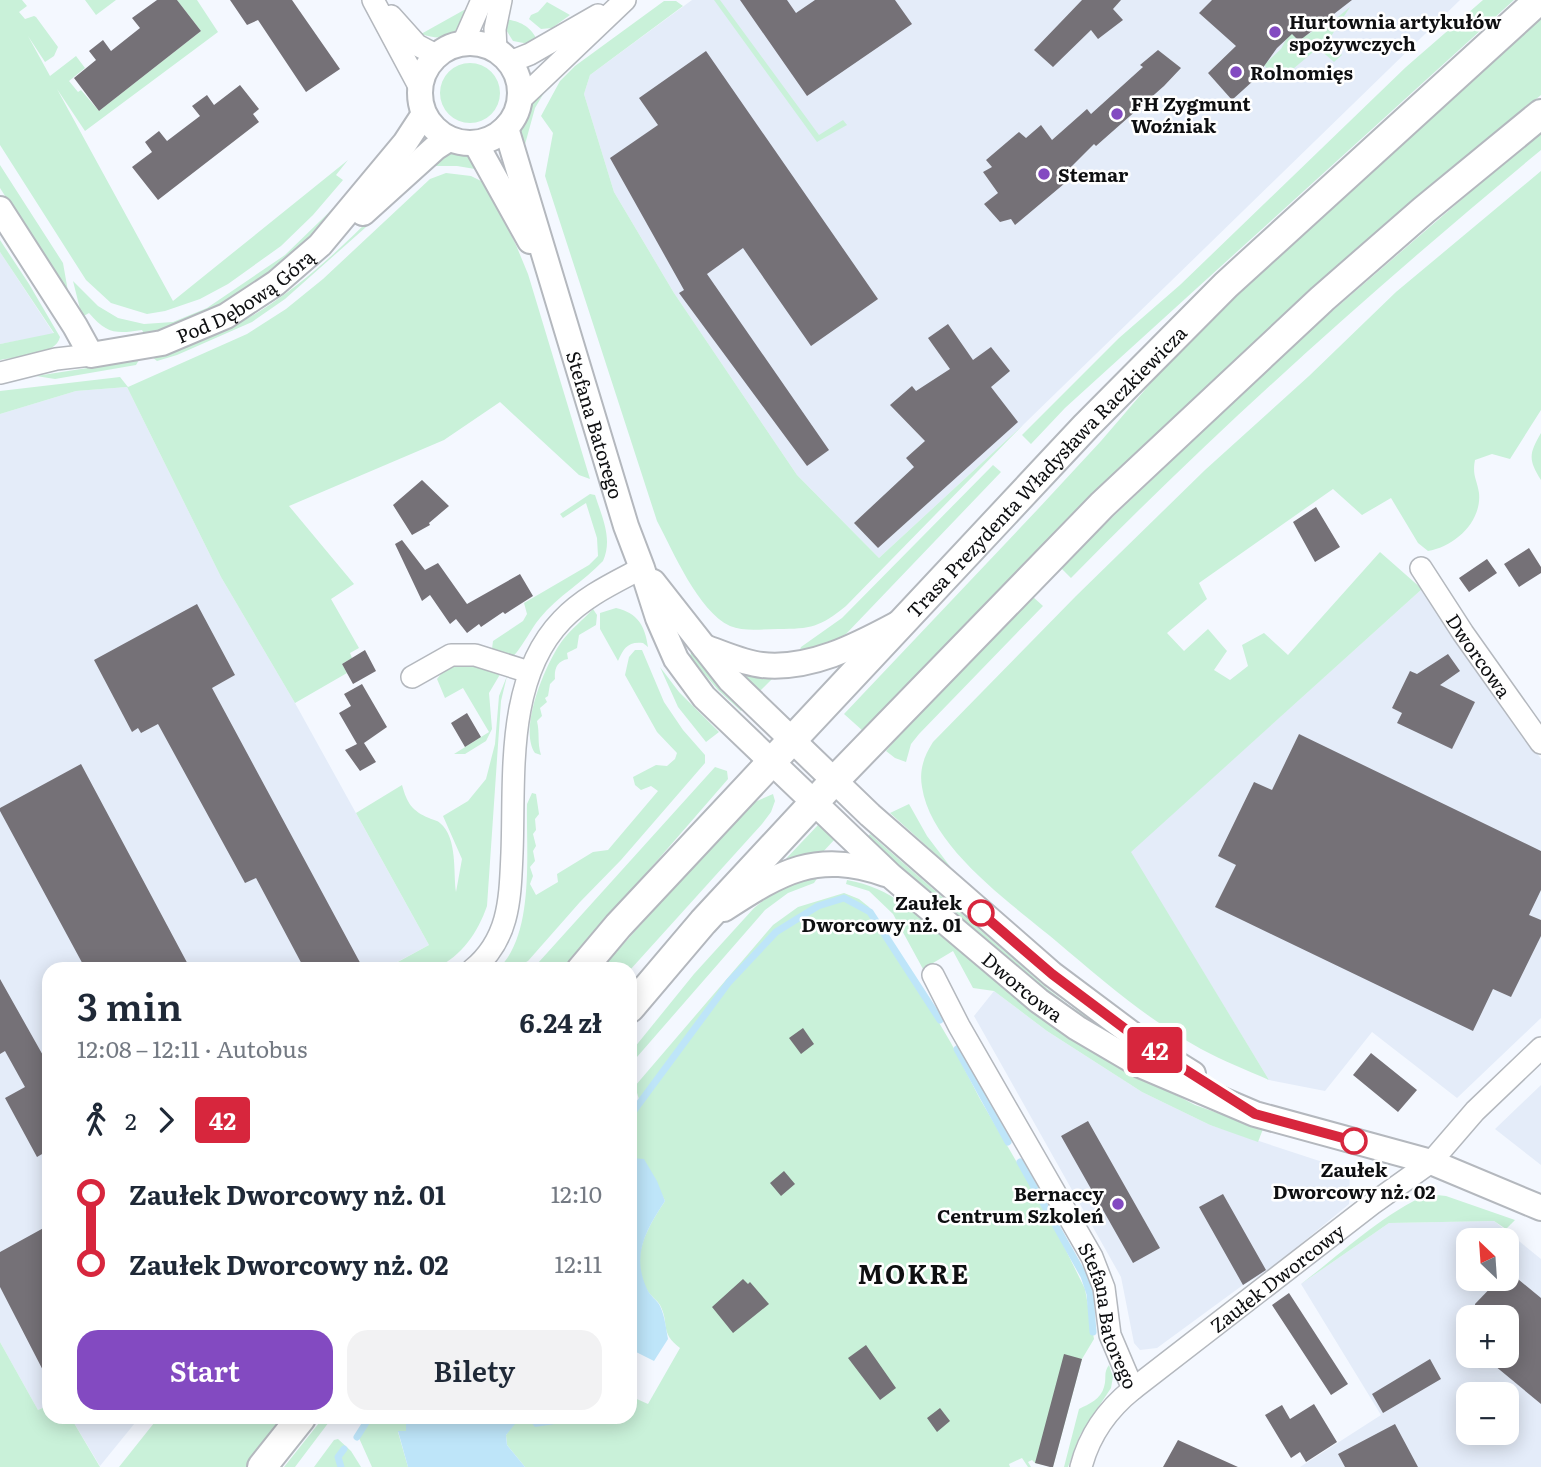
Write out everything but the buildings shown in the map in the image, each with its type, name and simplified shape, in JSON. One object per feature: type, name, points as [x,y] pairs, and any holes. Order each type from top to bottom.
[{"type":"main road","name":"Trasa Prezydenta Władysława Raczkiewicza","points":[[588,962],[1086,426],[1226,285],[1538,0]]},
{"type":"main road","points":[[637,1000],[703,922],[814,802],[1102,505],[1321,299],[1541,114]]},
{"type":"main road","points":[[262,1467],[296,1424]]},
{"type":"street","points":[[375,0],[417,45],[436,55]]},
{"type":"street","points":[[375,0],[419,88],[424,114],[436,130],[449,139],[476,144],[491,139],[506,128],[517,112],[520,100],[519,79],[503,56],[495,29],[501,0]]},
{"type":"street","points":[[463,43],[482,0]]},
{"type":"street","points":[[419,88],[427,66],[436,55],[451,46],[463,43],[480,44],[503,56],[550,44],[625,0]]},
{"type":"street","points":[[520,100],[625,0]]},
{"type":"street","name":"Pod Dębową Górą","points":[[0,373],[56,359],[162,343],[226,316],[276,283],[320,245],[405,143],[424,114]]},
{"type":"street","name":"Stefana Batorego","points":[[506,128],[625,526],[658,618],[676,659],[704,697],[793,782]]},
{"type":"street","points":[[320,245],[357,218],[435,148],[449,139]]},
{"type":"street","name":"Stefana Batorego","points":[[476,144],[551,281]]},
{"type":"street","points":[[0,208],[91,355]]},
{"type":"street","points":[[481,962],[498,941],[508,909],[518,718],[529,672],[543,644],[566,616],[585,599],[642,568]]},
{"type":"street","name":"Stefana Batorego","points":[[642,568],[730,680],[813,760]]},
{"type":"street","name":"Dworcowa","points":[[1421,568],[1463,634],[1541,743]]},
{"type":"street","points":[[704,647],[761,665],[794,664],[837,653],[904,621]]},
{"type":"street","points":[[412,677],[451,655],[475,655],[529,672]]},
{"type":"street","name":"Dworcowa","points":[[813,760],[879,823],[1052,974],[1148,1046],[1255,1114]]},
{"type":"street","name":"Dworcowa","points":[[793,782],[891,876],[1039,1000],[1077,1028],[1140,1065],[1255,1114],[1431,1162],[1541,1208]]},
{"type":"street","points":[[703,922],[757,888],[803,866],[841,864],[867,868],[891,876]]},
{"type":"street","name":"Stefana Batorego","points":[[933,975],[959,1027],[1092,1257],[1104,1289],[1110,1335],[1133,1389],[1102,1421],[1088,1445],[1081,1467]]},
{"type":"street","name":"Zaułek Dworcowy","points":[[1133,1389],[1372,1204],[1431,1162],[1475,1111],[1541,1048]]},
{"type":"shaded area","points":[[692,0],[1460,0],[1023,425],[879,558],[797,475],[674,293],[614,192],[584,94],[590,75]]},
{"type":"shaded area","points":[[0,252],[54,334],[0,344]]},
{"type":"shaded area","points":[[127,387],[221,577],[295,703],[429,945],[397,962],[42,962],[42,1408],[38,1410],[0,1342],[0,414],[76,391]]},
{"type":"shaded area","points":[[1422,589],[1541,759],[1541,1018],[1457,1098],[1372,1032],[1325,1091],[1269,1080],[1130,852]]},
{"type":"shaded area","points":[[994,991],[1047,1031],[1142,1092],[1210,1125],[1350,1171],[1349,1204],[1267,1272],[1243,1285],[1157,1348],[1140,1350],[1134,1343],[1121,1277],[974,1016]]},
{"type":"shaded area","points":[[1541,1085],[1541,1165],[1495,1129]]},
{"type":"shaded area","points":[[1494,1221],[1503,1228],[1456,1228],[1456,1292],[1519,1292],[1519,1241],[1541,1259],[1541,1467],[1300,1467],[1381,1415],[1301,1284],[1389,1223]]},
{"type":"shaded area","points":[[75,1424],[134,1424],[100,1466]]},
{"type":"green space","points":[[0,0],[22,0],[27,6],[19,12],[25,19],[36,17],[58,47],[54,56],[45,62],[28,36],[50,76],[76,56],[85,68],[69,81],[78,92],[81,90],[99,111],[201,31],[177,0],[197,0],[218,32],[85,131],[57,89],[173,301],[348,160],[336,175],[343,180],[281,246],[228,284],[200,299],[147,314],[111,303],[86,280],[0,145]]},
{"type":"green space","points":[[85,0],[116,0],[96,15]]},
{"type":"green space","points":[[714,0],[720,0],[819,135],[843,120],[847,125],[817,142]]},
{"type":"green space","points":[[1483,0],[1514,0],[1065,408],[1031,444],[1022,435],[1119,338],[1180,285],[1406,67]]},
{"type":"green space","points":[[664,1],[676,1],[683,6],[590,75],[584,94],[614,192],[674,293],[797,475],[879,558],[1023,425],[846,606],[822,623],[807,627],[754,630],[730,626],[707,607],[688,579],[657,521],[545,176],[553,133],[541,116],[560,81],[575,66]]},
{"type":"green space","points":[[547,2],[570,15],[552,28],[541,29],[529,19]]},
{"type":"green space","points":[[1350,7],[1328,41],[1342,55],[1334,62],[1318,48],[1287,74],[1270,72],[1264,65],[1281,49],[1290,32],[1299,40],[1312,32],[1306,24],[1312,20],[1322,30]]},
{"type":"green space","points":[[464,10],[469,11],[460,26],[445,37],[421,34]]},
{"type":"green space","points":[[1541,14],[1541,95],[1403,212],[1201,393],[1006,582],[871,724],[863,731],[844,714],[1101,441],[1174,356],[1228,302]]},
{"type":"green space","points":[[506,19],[525,26],[538,41],[529,44],[513,41],[505,28]]},
{"type":"green space","points":[[470,63],[487,68],[495,76],[500,93],[495,110],[487,118],[470,123],[453,118],[445,110],[440,93],[445,76],[453,68]]},
{"type":"green space","points":[[548,86],[535,108],[524,148],[519,133],[527,120],[533,99]]},
{"type":"green space","points":[[1541,131],[1541,150],[1420,252],[1242,411],[1071,578],[1060,567],[1308,332]]},
{"type":"green space","points":[[459,153],[471,158],[481,170],[436,166],[432,161],[446,154]]},
{"type":"green space","points":[[0,165],[63,263],[69,297],[0,188]]},
{"type":"green space","points":[[1541,171],[1541,410],[1510,459],[1492,454],[1475,460],[1479,504],[1471,523],[1456,539],[1438,549],[1428,551],[1418,543],[1391,498],[1362,515],[1333,489],[1199,583],[1207,599],[1167,633],[1184,651],[1208,629],[1227,651],[1214,670],[1230,680],[1248,666],[1242,645],[1264,633],[1288,655],[1380,552],[1422,589],[1131,852],[1269,1080],[1209,1053],[1162,1025],[1108,985],[976,873],[941,832],[929,810],[922,787],[923,763],[933,742],[1076,596],[1205,470],[1309,376],[1396,292]]},
{"type":"green space","points":[[416,172],[419,180],[285,299],[252,322],[177,355],[157,361],[152,357],[234,325],[282,296],[342,246]]},
{"type":"green space","points":[[446,173],[471,176],[485,183],[516,245],[528,274],[590,479],[579,475],[500,402],[444,440],[289,506],[354,584],[331,599],[359,648],[350,653],[352,658],[342,664],[347,673],[295,703],[221,577],[127,387],[76,391],[0,414],[0,391],[120,377],[128,387],[247,334],[286,309],[323,279],[430,179]]},
{"type":"green space","points":[[351,191],[352,195],[278,267],[243,292],[186,321],[145,335],[142,330],[119,332],[107,329],[89,313],[82,317],[73,281],[98,306],[118,318],[144,324],[173,322],[207,308],[285,255]]},
{"type":"green space","points":[[0,240],[60,337],[57,343],[44,352],[0,360],[0,344],[54,333],[0,252]]},
{"type":"green space","points":[[139,360],[136,365],[55,379],[36,376]]},
{"type":"green space","points":[[1541,433],[1541,480],[1532,457]]},
{"type":"green space","points":[[993,465],[1001,472],[846,634],[831,643],[799,652],[801,647],[842,618]]},
{"type":"green space","points":[[590,494],[595,495],[607,536],[603,561],[547,610],[511,658],[492,649],[493,641],[523,621],[527,614],[524,603],[589,565],[598,556],[597,538],[586,503],[563,518],[560,514]]},
{"type":"green space","points":[[1032,596],[1043,606],[919,734],[911,744],[906,762],[886,751],[896,739]]},
{"type":"green space","points":[[616,608],[635,617],[645,633],[648,647],[643,643],[630,645],[618,661],[600,629],[600,613]]},
{"type":"green space","points":[[593,609],[597,615],[596,625],[579,635],[577,648],[567,653],[568,659],[559,664],[545,698],[547,702],[540,708],[542,716],[537,721],[541,755],[535,753],[530,728],[542,680],[562,641]]},
{"type":"green space","points":[[635,650],[642,650],[664,702],[683,730],[705,755],[705,763],[528,961],[504,962],[518,936],[523,915],[527,868],[527,804],[532,793],[536,794],[539,814],[535,819],[536,830],[533,834],[536,846],[533,851],[535,861],[530,867],[533,876],[530,884],[536,895],[558,882],[557,874],[593,852],[608,850],[658,791],[651,786],[641,790],[635,785],[633,777],[656,765],[667,766],[675,759],[677,753],[657,732],[625,675],[629,657]]},
{"type":"green space","points":[[691,652],[745,707],[741,711],[718,690],[690,657]]},
{"type":"green space","points":[[457,661],[502,671],[489,693],[492,729],[486,741],[465,754],[454,754],[489,732],[463,688],[445,698],[437,679],[448,665]]},
{"type":"green space","points":[[660,667],[679,692],[719,732],[706,742],[678,707]]},
{"type":"green space","points":[[736,670],[775,676],[760,691]]},
{"type":"green space","points":[[507,676],[501,701],[487,906],[474,934],[446,962],[398,962],[429,945],[356,813],[402,785],[408,802],[414,809],[439,822],[446,829],[454,856],[456,892],[462,859],[443,816],[468,801],[486,779],[495,744],[499,696]]},
{"type":"green space","points":[[715,767],[727,771],[728,779],[569,962],[539,962]]},
{"type":"green space","points":[[773,794],[775,801],[762,824],[637,962],[607,962],[750,804]]},
{"type":"green space","points":[[909,804],[927,836],[952,869],[890,813]]},
{"type":"green space","points":[[818,825],[835,839],[821,854],[781,864]]},
{"type":"green space","points":[[870,834],[1070,1006],[1193,1082],[1047,997],[867,838]]},
{"type":"green space","points":[[818,877],[814,883],[788,893],[765,910],[637,1057],[637,1044],[694,974],[754,908],[788,885]]},
{"type":"green space","points":[[847,880],[890,895],[948,942],[952,936],[1159,1086],[1195,1105],[1263,1129],[1258,1142],[1210,1125],[1142,1092],[1047,1031],[994,991],[973,988],[953,951],[923,969],[893,914],[869,891],[846,884]]},
{"type":"green space","points":[[844,893],[869,907],[951,1043],[980,1099],[1055,1228],[1085,1289],[1094,1339],[1082,1359],[1053,1467],[1032,1460],[1028,1462],[1031,1467],[1028,1467],[1022,1458],[1009,1464],[1010,1467],[525,1467],[507,1445],[506,1435],[514,1424],[637,1424],[637,1399],[648,1404],[680,1348],[669,1337],[660,1305],[649,1293],[640,1269],[646,1234],[665,1201],[644,1160],[637,1159],[637,1107],[640,1103],[637,1084],[773,925],[798,907]]},
{"type":"green space","points":[[1428,1194],[1446,1196],[1515,1220],[1507,1228],[1494,1221],[1389,1223],[1301,1284],[1378,1224]]},
{"type":"green space","points":[[0,1342],[38,1410],[42,1408],[42,1424],[75,1424],[100,1467],[0,1467]]},
{"type":"green space","points":[[1109,1365],[1113,1377],[1111,1388],[1080,1435],[1068,1467],[1064,1467],[1079,1409],[1100,1395]]},
{"type":"green space","points":[[153,1424],[281,1424],[246,1467],[119,1467]]},
{"type":"green space","points":[[318,1424],[327,1424],[295,1467],[284,1467]]},
{"type":"green space","points":[[364,1424],[406,1424],[406,1431],[398,1432],[408,1467],[372,1467],[359,1438]]},
{"type":"green space","points":[[338,1439],[351,1451],[361,1467],[314,1467],[334,1440]]},
{"type":"water","points":[[637,1158],[644,1159],[665,1201],[643,1243],[640,1265],[648,1291],[662,1310],[668,1339],[654,1361],[637,1352]]},
{"type":"water","points":[[406,1424],[515,1424],[506,1435],[507,1445],[525,1467],[408,1467],[398,1431],[406,1431]]},
{"type":"water","points":[[532,1424],[555,1424],[535,1427]]},
{"type":"waterway","points":[[637,1107],[729,982],[776,932],[818,906],[844,898],[870,912],[940,1020]]},
{"type":"waterway","points":[[957,1049],[1008,1142]]},
{"type":"waterway","points":[[1020,1162],[1084,1276],[1090,1294],[1093,1332]]},
{"type":"waterway","points":[[357,1437],[365,1424]]},
{"type":"waterway","points":[[341,1467],[338,1457],[344,1449]]},
{"type":"bus line","name":"42","points":[[981,913],[1052,974],[1148,1046],[1255,1114],[1354,1141]]},
{"type":"place","name":"Hurtownia artykułów spożywczych","points":[[1275,32]]},
{"type":"place","name":"Rolnomięs","points":[[1236,72]]},
{"type":"place","name":"FH Zygmunt Woźniak","points":[[1117,114]]},
{"type":"place","name":"Stemar","points":[[1044,174]]},
{"type":"place","name":"Zaułek Dworcowy nż. 01","points":[[981,913]]},
{"type":"place","name":"Zaułek Dworcowy nż. 02","points":[[1354,1141]]},
{"type":"place","name":"Bernaccy Centrum Szkoleń","points":[[1118,1204]]},
{"type":"district","name":"MOKRE","points":[[914,1272]]}]
